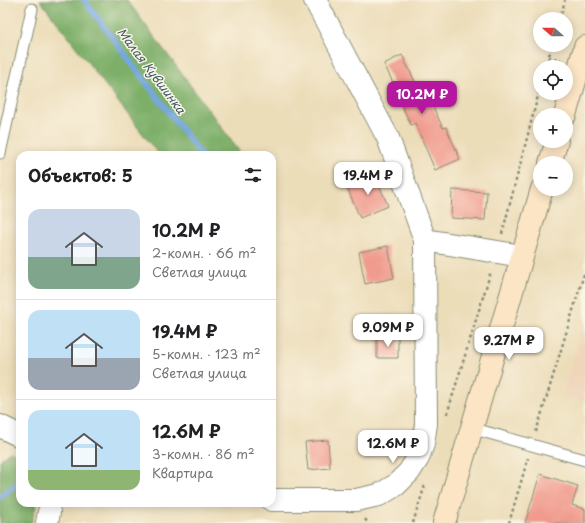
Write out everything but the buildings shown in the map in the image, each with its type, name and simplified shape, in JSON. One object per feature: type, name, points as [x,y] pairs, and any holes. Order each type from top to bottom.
[{"type":"main road","points":[[567,108],[585,50]]},
{"type":"main road","points":[[444,523],[540,196]]},
{"type":"street","points":[[276,500],[356,500],[379,495],[396,485],[409,472],[418,458],[423,444],[426,424],[425,240],[388,138],[315,0]]},
{"type":"street","points":[[425,240],[522,256]]},
{"type":"street","points":[[0,426],[16,434]]},
{"type":"lane","points":[[0,153],[32,9]]},
{"type":"lane","points":[[471,428],[585,460]]},
{"type":"path","points":[[562,12],[565,0]]},
{"type":"path","points":[[446,418],[497,252],[537,100]]},
{"type":"path","points":[[509,523],[585,271]]},
{"type":"path","points":[[413,523],[427,478]]},
{"type":"shaded area","points":[[585,318],[585,400],[563,394]]},
{"type":"green space","points":[[40,0],[127,0],[239,151],[156,151]]},
{"type":"green space","points":[[10,452],[16,455],[16,507],[36,507],[31,523],[0,523],[0,460]]},
{"type":"waterway","name":"Малая Кувшинка","points":[[84,0],[198,151]]},
{"type":"waterway","name":"Малая Кувшинка","points":[[0,497],[16,484]]}]
